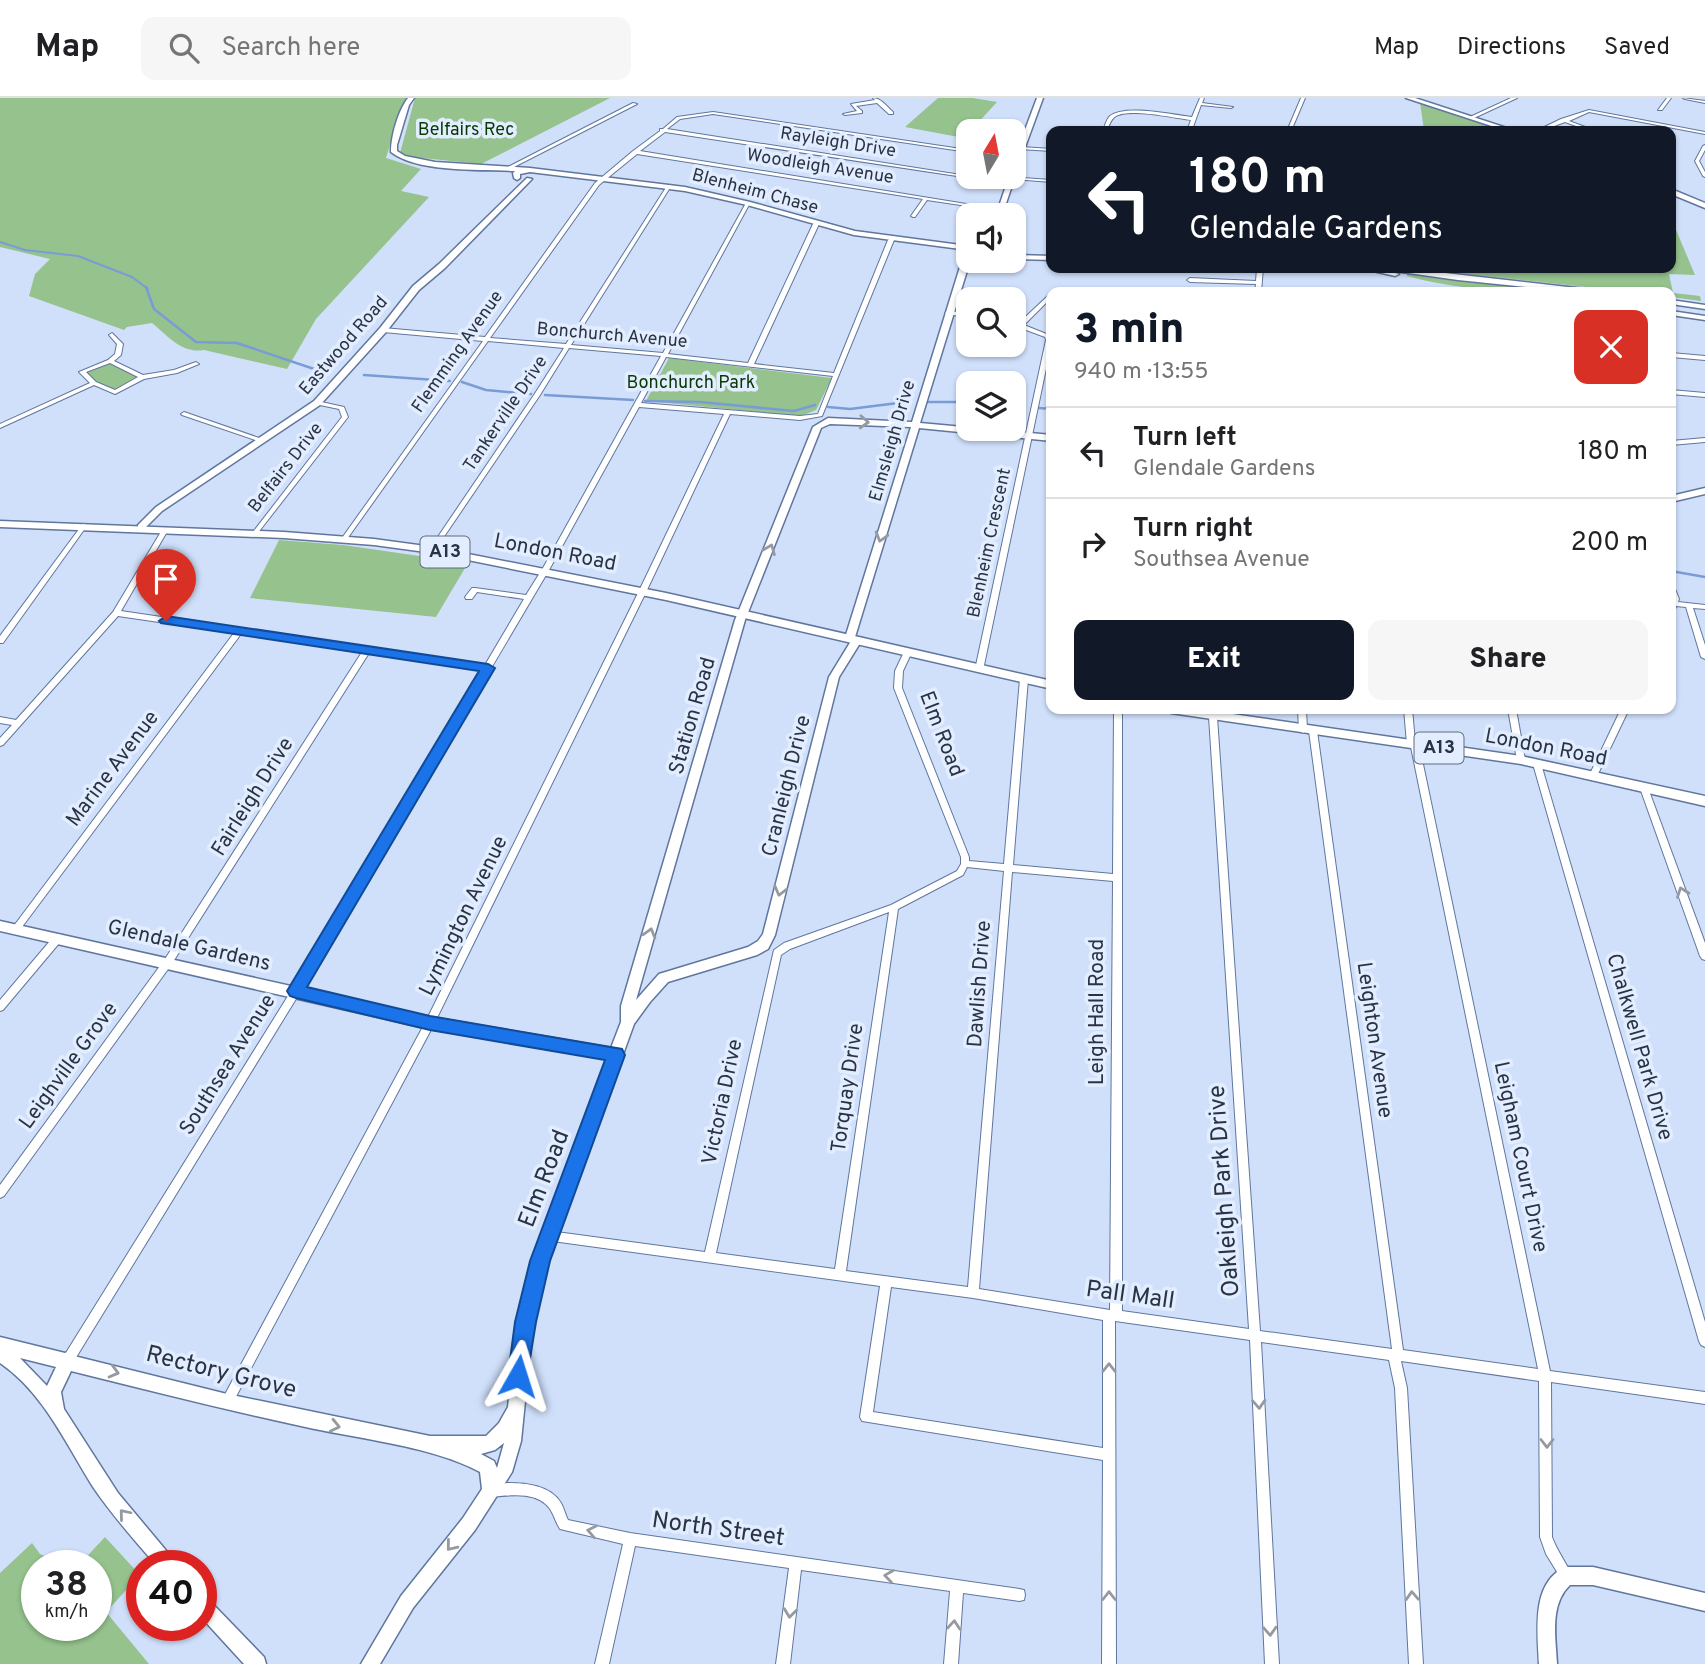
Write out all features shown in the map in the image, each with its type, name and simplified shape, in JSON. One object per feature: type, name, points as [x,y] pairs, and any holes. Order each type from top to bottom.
[{"type":"main road","name":"London Road","points":[[0,524],[141,527],[345,538],[432,550],[643,590],[744,612],[907,654],[1046,684]]},
{"type":"main road","name":"London Road","points":[[1206,714],[1521,760],[1705,801]]},
{"type":"street","points":[[411,98],[393,149],[399,157],[413,161],[508,169],[530,174]]},
{"type":"street","points":[[1026,135],[1040,98]]},
{"type":"street","points":[[1291,126],[1303,98]]},
{"type":"street","points":[[1472,117],[1515,98]]},
{"type":"street","points":[[1660,108],[1669,98]]},
{"type":"street","points":[[1685,98],[1705,102]]},
{"type":"street","points":[[855,107],[853,105],[877,99],[891,113]]},
{"type":"street","points":[[1415,99],[1498,126]]},
{"type":"street","points":[[1191,126],[1201,101],[1231,107]]},
{"type":"street","points":[[508,169],[635,104]]},
{"type":"street","points":[[841,109],[855,107]]},
{"type":"street","points":[[845,114],[860,113],[855,107]]},
{"type":"street","points":[[1549,126],[1580,112],[1604,112],[1671,126]]},
{"type":"street","name":"Flemming Avenue","points":[[345,538],[600,181],[662,130],[686,115],[713,113],[956,149]]},
{"type":"street","points":[[1107,126],[1110,119],[1119,114],[1194,118]]},
{"type":"street","points":[[1563,120],[1580,126]]},
{"type":"street","points":[[1676,127],[1705,133]]},
{"type":"street","name":"Rayleigh Drive","points":[[662,130],[956,169]]},
{"type":"street","points":[[1705,146],[1697,161],[1705,176]]},
{"type":"street","points":[[1026,148],[1046,150]]},
{"type":"street","name":"Woodleigh Avenue","points":[[635,152],[956,204]]},
{"type":"street","points":[[484,167],[515,176],[530,174]]},
{"type":"street","name":"Blenheim Chase","points":[[530,174],[667,189],[745,206],[822,234]]},
{"type":"street","name":"Eastwood Road","points":[[141,527],[159,509],[317,403],[383,330],[416,288],[442,266],[530,174]]},
{"type":"street","points":[[515,176],[519,188]]},
{"type":"street","name":"Rayleigh Drive","points":[[1026,178],[1046,180]]},
{"type":"street","name":"Tankerville Drive","points":[[432,550],[568,346],[667,189]]},
{"type":"street","points":[[1676,193],[1705,206]]},
{"type":"street","points":[[913,216],[926,198]]},
{"type":"street","name":"Blenheim Chase","points":[[745,206],[771,219]]},
{"type":"street","name":"Southsea Avenue","points":[[68,1360],[296,991],[546,570],[639,405],[745,206]]},
{"type":"street","points":[[750,365],[810,228]]},
{"type":"street","name":"Blenheim Chase","points":[[810,228],[890,243],[956,247]]},
{"type":"street","name":"Blenheim Chase","points":[[833,237],[956,252]]},
{"type":"street","points":[[639,405],[808,418],[820,415],[890,243]]},
{"type":"street","points":[[1026,250],[1046,251]]},
{"type":"street","points":[[1026,257],[1046,258]]},
{"type":"street","name":"Elmsleigh Drive","points":[[854,639],[914,425],[962,273]]},
{"type":"street","points":[[1259,287],[1260,273]]},
{"type":"street","points":[[1388,273],[1468,287]]},
{"type":"street","points":[[1430,273],[1551,287]]},
{"type":"street","points":[[1190,280],[1259,283]]},
{"type":"street","points":[[1026,316],[1046,298]]},
{"type":"street","points":[[1676,303],[1705,307]]},
{"type":"street","points":[[948,313],[956,314]]},
{"type":"street","points":[[1676,314],[1705,318]]},
{"type":"street","name":"Blenheim Crescent","points":[[1026,327],[1046,333]]},
{"type":"street","name":"Bonchurch Avenue","points":[[383,330],[666,355],[837,375]]},
{"type":"street","points":[[112,335],[120,344],[118,355],[82,372],[94,383],[114,392],[142,377],[175,372],[196,363]]},
{"type":"street","name":"Blenheim Crescent","points":[[979,670],[1046,353]]},
{"type":"street","points":[[1676,355],[1705,358]]},
{"type":"street","points":[[110,361],[142,377]]},
{"type":"street","points":[[0,426],[94,383]]},
{"type":"street","points":[[1676,392],[1705,395]]},
{"type":"street","name":"Belfairs Drive","points":[[255,533],[345,417],[342,408],[317,403]]},
{"type":"street","name":"Lymington Avenue","points":[[227,1402],[430,1023],[728,412]]},
{"type":"street","points":[[184,414],[263,441]]},
{"type":"street","name":"Station Road","points":[[628,1023],[628,1006],[744,612],[817,427],[828,421],[914,425]]},
{"type":"street","points":[[914,425],[1046,438]]},
{"type":"street","points":[[1676,443],[1705,440]]},
{"type":"street","points":[[1676,498],[1705,491]]},
{"type":"street","points":[[0,642],[84,526]]},
{"type":"street","points":[[0,743],[116,613],[165,530]]},
{"type":"street","points":[[469,597],[475,590],[529,598]]},
{"type":"street","points":[[1689,606],[1705,657]]},
{"type":"street","points":[[1676,607],[1705,607]]},
{"type":"street","points":[[116,613],[488,668]]},
{"type":"street","name":"Marine Avenue","points":[[16,929],[239,631]]},
{"type":"street","name":"Cranleigh Drive","points":[[762,945],[769,935],[834,677],[854,639]]},
{"type":"street","name":"Fairleigh Drive","points":[[168,962],[367,650]]},
{"type":"street","name":"Elm Road","points":[[907,654],[899,671],[898,688],[965,857],[965,864]]},
{"type":"street","name":"Dawlish Drive","points":[[974,1293],[1024,679]]},
{"type":"street","name":"Leigh Hall Road","points":[[1109,1664],[1118,714]]},
{"type":"street","name":"Leighton Avenue","points":[[1303,714],[1308,730],[1401,1388],[1416,1664]]},
{"type":"street","name":"Leigham Court Drive","points":[[1409,714],[1545,1375],[1546,1537],[1550,1550],[1566,1576]]},
{"type":"street","points":[[1513,714],[1521,760]]},
{"type":"street","points":[[1593,776],[1623,714]]},
{"type":"street","name":"Oakleigh Park Drive","points":[[1213,717],[1255,1335],[1272,1664]]},
{"type":"street","points":[[0,720],[18,723]]},
{"type":"street","name":"Chalkwell Park Drive","points":[[1537,764],[1705,1341]]},
{"type":"street","points":[[1644,788],[1705,956]]},
{"type":"street","points":[[894,907],[960,873],[965,864],[1116,878]]},
{"type":"street","name":"Victoria Drive","points":[[710,1256],[774,956],[787,946],[894,907]]},
{"type":"street","name":"Torquay Drive","points":[[840,1275],[894,907]]},
{"type":"street","name":"Glendale Gardens","points":[[0,926],[430,1023],[616,1055]]},
{"type":"street","points":[[0,1007],[58,938]]},
{"type":"street","name":"Elm Road","points":[[370,1662],[407,1602],[491,1491],[508,1461],[513,1441],[514,1407],[525,1322],[549,1236],[628,1023],[658,983],[670,975],[752,951],[762,945]]},
{"type":"street","name":"Leighville Grove","points":[[0,1193],[168,962]]},
{"type":"street","points":[[638,978],[649,983],[658,983]]},
{"type":"street","name":"Pall Mall","points":[[549,1236],[710,1256],[1705,1398]]},
{"type":"street","points":[[886,1282],[866,1417],[1109,1455]]},
{"type":"street","name":"Rectory Grove","points":[[0,1345],[227,1402],[431,1445],[488,1467],[491,1491]]},
{"type":"street","points":[[0,1354],[14,1361],[23,1370],[60,1420],[111,1498],[155,1550]]},
{"type":"street","points":[[60,1420],[53,1402],[53,1391],[68,1360]]},
{"type":"street","name":"Rectory Grove","points":[[431,1445],[488,1445],[500,1437],[514,1407]]},
{"type":"street","name":"North Street","points":[[491,1491],[517,1489],[535,1492],[555,1504],[564,1525],[630,1539],[1019,1595]]},
{"type":"street","points":[[602,1664],[630,1539]]},
{"type":"street","points":[[783,1664],[796,1562]]},
{"type":"street","points":[[1548,1664],[1548,1603],[1552,1589],[1566,1576],[1593,1576],[1705,1601]]},
{"type":"street","points":[[951,1664],[957,1586]]},
{"type":"street","points":[[217,1621],[257,1664]]},
{"type":"green space","points":[[0,98],[408,98],[401,108],[386,158],[421,169],[401,191],[429,197],[316,319],[287,369],[204,350],[196,351],[182,347],[152,323],[127,327],[124,330],[29,296],[35,274],[50,259],[0,247]]},
{"type":"green space","name":"Belfairs Rec","points":[[415,98],[610,98],[481,164],[412,157],[400,153]]},
{"type":"green space","points":[[938,98],[973,98],[997,102],[981,119],[956,119],[956,137],[905,127]]},
{"type":"green space","points":[[1420,102],[1497,126],[1423,126]]},
{"type":"green space","points":[[1676,230],[1695,275],[1669,274],[1672,287],[1586,287],[1459,273],[1676,273]]},
{"type":"green space","points":[[1407,273],[1416,273],[1539,287],[1465,287],[1407,276]]},
{"type":"green space","points":[[1676,293],[1700,296],[1701,301],[1676,298]]},
{"type":"green space","name":"Bonchurch Park","points":[[669,358],[832,378],[816,410],[801,416],[646,401]]},
{"type":"green space","points":[[109,363],[139,378],[115,390],[96,382],[86,372]]},
{"type":"green space","points":[[279,540],[343,545],[468,563],[436,617],[250,598]]},
{"type":"green space","points":[[105,1537],[126,1560],[126,1590],[112,1605],[112,1550],[93,1550]]},
{"type":"green space","points":[[32,1543],[37,1550],[25,1550]]},
{"type":"green space","points":[[21,1553],[21,1641],[112,1641],[112,1619],[126,1636],[126,1641],[130,1641],[149,1664],[0,1664],[0,1573]]},
{"type":"waterway","points":[[0,242],[25,250],[78,256],[132,277],[146,288]]},
{"type":"waterway","points":[[146,288],[154,309],[196,342],[237,343],[323,372]]},
{"type":"waterway","points":[[364,375],[450,381]]},
{"type":"waterway","points":[[462,382],[486,390],[531,394]]},
{"type":"waterway","points":[[545,395],[633,400]]},
{"type":"waterway","points":[[645,401],[700,402],[794,411],[815,405]]},
{"type":"waterway","points":[[828,407],[850,409],[906,402]]},
{"type":"waterway","points":[[927,402],[956,402]]},
{"type":"waterway","points":[[1039,408],[1046,409]]},
{"type":"waterway","points":[[1676,572],[1705,577]]},
{"type":"route","points":[[166,621],[488,668],[296,991],[430,1023],[616,1055],[540,1261],[525,1322],[518,1376]]}]
